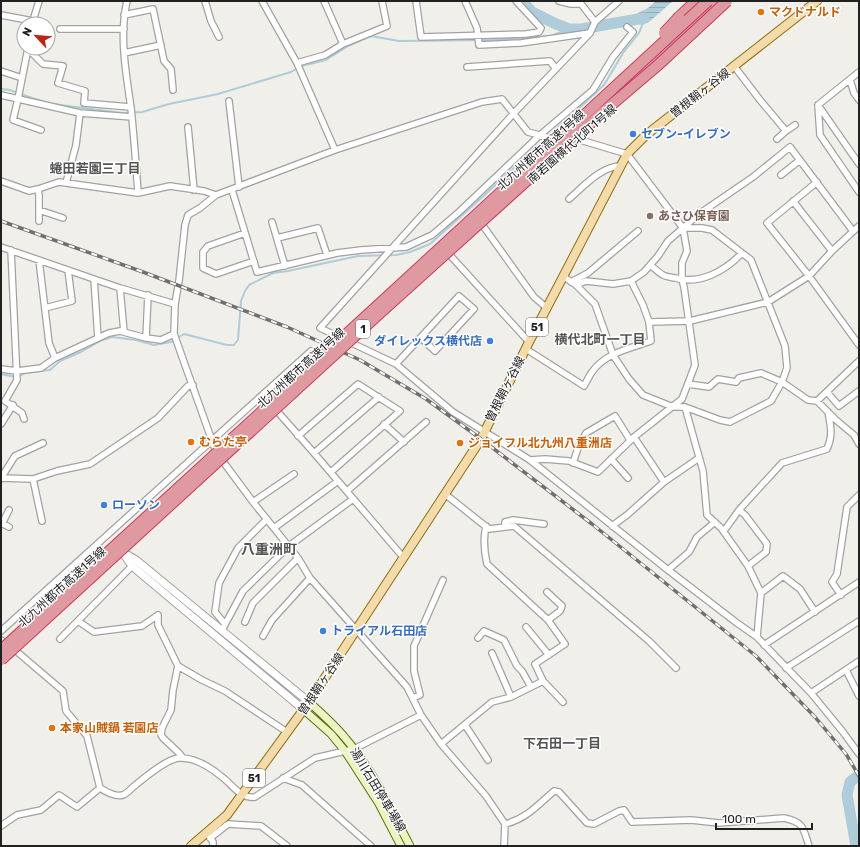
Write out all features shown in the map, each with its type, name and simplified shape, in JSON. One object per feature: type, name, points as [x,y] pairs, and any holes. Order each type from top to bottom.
[{"type":"highway","points":[[608,93],[696,1]]},
{"type":"highway","name":"北九州都市高速1号線","points":[[2,645],[375,308],[708,1]]},
{"type":"highway","points":[[603,112],[653,60],[718,1]]},
{"type":"highway","name":"北九州都市高速1号線","points":[[1,661],[386,308],[603,112],[657,66],[727,1]]},
{"type":"main road","name":"曽根鞘ヶ谷線","points":[[190,846],[208,836],[227,816],[304,710],[481,439],[627,154],[646,135],[817,1]]},
{"type":"main road","name":"湯川石田停車場線","points":[[309,702],[337,728],[354,748],[384,796],[410,846]]},
{"type":"main road","name":"湯川石田停車場線","points":[[304,710],[331,734],[345,751],[378,802],[401,846]]},
{"type":"street","points":[[35,16],[39,1]]},
{"type":"street","points":[[127,1],[124,15],[124,53],[132,117],[138,193]]},
{"type":"street","points":[[205,1],[211,21],[219,37]]},
{"type":"street","points":[[262,1],[297,63],[335,150]]},
{"type":"street","points":[[324,1],[343,44]]},
{"type":"street","points":[[297,63],[325,55],[343,44],[387,26],[382,1]]},
{"type":"street","points":[[416,1],[421,37],[477,36],[539,32],[541,28],[516,1]]},
{"type":"street","points":[[465,1],[477,28],[479,45],[521,42],[590,33]]},
{"type":"street","points":[[560,1],[571,4],[580,2],[595,22]]},
{"type":"street","points":[[619,1],[595,22],[590,33],[514,113],[320,328],[396,364],[453,412],[530,460],[668,570],[757,637],[811,693],[859,754]]},
{"type":"street","name":"南若園横代北町1号線","points":[[359,318],[554,140],[703,1]]},
{"type":"street","name":"南若園横代北町1号線","points":[[376,320],[448,253],[734,1]]},
{"type":"street","points":[[124,15],[153,9],[164,61],[171,69],[173,90]]},
{"type":"street","points":[[1,15],[16,19]]},
{"type":"street","points":[[232,190],[257,272],[361,250],[406,247],[432,235],[459,212],[540,135],[592,90],[613,57],[633,32],[627,27]]},
{"type":"street","points":[[60,29],[124,29]]},
{"type":"street","points":[[521,34],[521,42]]},
{"type":"street","points":[[124,53],[161,44]]},
{"type":"street","points":[[26,56],[13,120],[41,130]]},
{"type":"street","points":[[36,56],[43,64],[63,66],[58,83],[85,91],[84,103],[130,107]]},
{"type":"street","points":[[467,67],[550,61],[556,69]]},
{"type":"street","points":[[734,66],[786,131]]},
{"type":"street","points":[[1,71],[22,78]]},
{"type":"street","points":[[818,104],[859,72]]},
{"type":"street","points":[[850,80],[854,93],[859,100]]},
{"type":"street","points":[[1,95],[80,113],[132,117]]},
{"type":"street","points":[[504,846],[504,824],[486,796],[441,744],[421,715],[407,687],[310,578],[298,558],[222,462],[216,452],[174,334],[175,304],[185,224],[188,215],[200,208],[216,195],[335,150],[482,102],[502,99],[528,132],[554,140],[578,139],[627,154],[683,228],[687,251],[682,263],[682,280],[690,321],[695,365],[682,399],[632,438],[598,472],[569,461],[545,459],[530,460]]},
{"type":"street","points":[[229,101],[239,187]]},
{"type":"street","points":[[818,104],[859,164]]},
{"type":"street","points":[[818,104],[820,135],[859,192]]},
{"type":"street","points":[[66,183],[76,145],[80,113]]},
{"type":"street","points":[[777,139],[795,125]]},
{"type":"street","points":[[188,127],[194,190]]},
{"type":"street","points":[[574,283],[586,281],[613,284],[631,281],[644,272],[658,256],[668,241],[699,214],[753,177],[790,147],[854,231]]},
{"type":"street","points":[[780,175],[800,160]]},
{"type":"street","points":[[569,199],[600,173],[615,166],[621,166]]},
{"type":"street","points":[[1,181],[28,191],[59,182],[138,193],[170,186],[216,195]]},
{"type":"street","points":[[817,182],[767,223],[809,276],[859,345]]},
{"type":"street","points":[[38,189],[39,221]]},
{"type":"street","points":[[793,202],[832,251]]},
{"type":"street","points":[[39,210],[63,218]]},
{"type":"street","points":[[272,222],[285,266]]},
{"type":"street","points":[[482,223],[534,297],[547,308]]},
{"type":"street","points":[[649,322],[690,321],[768,302],[809,276],[832,251],[859,226]]},
{"type":"street","points":[[277,238],[318,228],[327,256]]},
{"type":"street","points":[[564,277],[574,283],[595,304],[613,355],[629,379],[643,395],[673,407],[685,407],[720,420],[730,422],[771,401],[782,382],[787,368],[785,346],[752,260],[712,230],[702,228],[683,228]]},
{"type":"street","points":[[574,283],[638,231]]},
{"type":"street","points":[[245,233],[208,246],[203,252],[203,268],[216,274],[254,261]]},
{"type":"street","points":[[1,247],[120,288],[175,304]]},
{"type":"street","points":[[11,250],[17,376],[5,401],[22,413],[24,420]]},
{"type":"street","points":[[448,253],[528,345],[584,386],[592,371],[613,355],[651,341],[649,322],[643,305],[631,281]]},
{"type":"street","points":[[650,265],[664,276],[682,280],[698,280],[716,273],[733,262],[742,253]]},
{"type":"street","points":[[39,260],[49,343],[55,358]]},
{"type":"street","points":[[45,308],[72,302],[68,270]]},
{"type":"street","points":[[94,279],[98,338]]},
{"type":"street","points":[[120,288],[124,332]]},
{"type":"street","points":[[146,338],[148,295]]},
{"type":"street","points":[[396,364],[420,338],[459,296],[474,309],[435,351],[420,338]]},
{"type":"street","points":[[1,369],[17,376],[41,368],[55,358],[109,333],[120,331],[146,338],[161,340],[174,334]]},
{"type":"street","points":[[1,631],[311,351]]},
{"type":"street","points":[[817,401],[859,360]]},
{"type":"street","points":[[304,368],[216,452],[2,645],[15,650],[63,691],[66,711],[87,736],[100,788],[112,795],[124,795],[160,766],[176,758],[189,758],[209,767],[224,778],[235,790],[243,795],[249,798],[255,797],[316,758],[354,748],[421,715]]},
{"type":"street","points":[[688,384],[709,387],[718,379],[736,382],[739,378],[761,373],[782,382],[808,400],[817,401],[854,435],[859,444]]},
{"type":"street","points":[[1,478],[33,479],[57,471],[90,464],[158,418],[188,386],[193,384]]},
{"type":"street","points":[[1,661],[15,650],[306,384]]},
{"type":"street","points":[[298,436],[358,384],[400,410],[331,472]]},
{"type":"street","points":[[827,392],[839,406],[859,391]]},
{"type":"street","points":[[314,452],[379,397]]},
{"type":"street","points":[[1,424],[12,405]]},
{"type":"street","points":[[685,407],[703,471],[707,515],[724,531],[748,566],[761,593],[757,637]]},
{"type":"street","points":[[277,411],[314,452],[403,558]]},
{"type":"street","points":[[724,531],[739,510],[782,463],[827,449],[831,439],[831,426],[828,412]]},
{"type":"street","points":[[573,463],[578,448],[586,433],[615,416],[646,453],[650,463],[664,482]]},
{"type":"street","points":[[347,492],[426,422]]},
{"type":"street","points":[[384,424],[404,442]]},
{"type":"street","points":[[1,478],[15,456],[43,443]]},
{"type":"street","points":[[612,526],[627,515],[664,482],[699,458]]},
{"type":"street","points":[[611,459],[628,478]]},
{"type":"street","points":[[253,502],[294,474]]},
{"type":"street","points":[[33,479],[42,521]]},
{"type":"street","points":[[274,528],[338,481]]},
{"type":"street","points":[[445,494],[489,528],[514,526],[649,641],[676,668]]},
{"type":"street","points":[[841,594],[832,582],[837,574],[847,507],[859,495]]},
{"type":"street","points":[[224,627],[243,591],[289,546],[353,499]]},
{"type":"street","points":[[9,510],[2,523],[9,528]]},
{"type":"street","points":[[739,510],[745,515],[767,544],[766,552],[748,566]]},
{"type":"street","points":[[224,627],[215,612],[219,583],[238,548],[267,519]]},
{"type":"street","points":[[505,527],[505,522],[513,520],[544,524]]},
{"type":"street","points":[[668,570],[689,552],[697,537],[714,522]]},
{"type":"street","points":[[486,526],[484,533],[484,552],[487,564],[548,620],[565,644],[535,664],[543,681],[563,702]]},
{"type":"street","points":[[113,545],[136,560],[224,627],[309,702]]},
{"type":"street","points":[[122,552],[132,566],[304,710]]},
{"type":"street","points":[[245,622],[254,603],[298,558]]},
{"type":"street","points":[[60,639],[132,566]]},
{"type":"street","points":[[761,593],[783,576],[800,588],[815,612]]},
{"type":"street","points":[[263,636],[272,620],[310,578]]},
{"type":"street","points":[[413,698],[420,695],[414,671],[414,646],[443,580]]},
{"type":"street","points":[[764,645],[859,582]]},
{"type":"street","points":[[547,592],[562,606],[560,611],[548,620]]},
{"type":"street","points":[[78,621],[94,632],[142,626],[158,615],[158,625],[178,666],[225,691],[287,732]]},
{"type":"street","points":[[786,668],[859,621]]},
{"type":"street","points":[[526,627],[549,655]]},
{"type":"street","points":[[478,638],[484,631],[504,640],[517,666],[522,671],[531,687]]},
{"type":"street","points":[[492,653],[511,697]]},
{"type":"street","points":[[811,693],[859,661]]},
{"type":"street","points":[[178,666],[172,690],[171,710],[162,728],[162,735],[163,738],[179,753],[182,758]]},
{"type":"street","points":[[846,670],[859,696]]},
{"type":"street","points":[[441,744],[492,702],[511,697],[543,681]]},
{"type":"street","points":[[465,725],[488,760]]},
{"type":"street","points":[[283,778],[302,785],[371,846]]},
{"type":"street","points":[[1,826],[17,816],[41,810],[59,795],[77,807],[100,788]]},
{"type":"street","points":[[504,824],[516,822],[532,811],[554,791],[559,792],[587,823],[594,824],[624,810],[632,822],[690,820],[719,824],[784,818],[793,820],[803,827],[809,846]]},
{"type":"street","points":[[213,846],[213,842],[208,836],[228,824],[261,826],[287,846]]},
{"type":"water","points":[[656,1],[673,1],[649,22],[642,25],[631,21],[632,16],[648,8]]},
{"type":"waterway","points":[[522,1],[532,12],[569,29],[581,29],[644,18]]},
{"type":"waterway","points":[[1,374],[16,377],[25,373],[50,370],[60,361],[81,352],[102,340],[112,337],[136,340],[154,345],[171,342],[184,334],[227,345],[234,345],[238,340],[241,301],[249,285],[273,273],[358,256],[396,255],[410,252],[430,244],[604,85],[623,53],[639,33],[643,23]]},
{"type":"waterway","points":[[1,89],[10,90],[53,104],[122,113],[142,112],[169,104],[218,94],[291,72],[301,66],[326,60],[348,46],[371,36],[399,41],[491,40],[551,36],[569,29]]},
{"type":"waterway","points":[[856,846],[847,795],[850,782],[859,775]]},
{"type":"railway","points":[[1,221],[143,272],[287,327],[360,360],[426,399],[592,524],[756,656],[815,717],[846,754],[859,776]]},
{"type":"place","name":"マクドナルド","points":[[761,12]]},
{"type":"place","name":"セブン-イレブン","points":[[633,134]]},
{"type":"place","name":"あさひ保育園","points":[[650,216]]},
{"type":"place","name":"ダイレックス横代店","points":[[490,341]]},
{"type":"place","name":"むらた亭","points":[[191,442]]},
{"type":"place","name":"ジョイフル北九州八重洲店","points":[[460,443]]},
{"type":"place","name":"ローソン","points":[[104,505]]},
{"type":"place","name":"トライアル石田店","points":[[323,631]]},
{"type":"place","name":"本家山賊鍋 若園店","points":[[52,728]]},
{"type":"district","name":"蜷田若園三丁目","points":[[95,168]]},
{"type":"district","name":"横代北町一丁目","points":[[600,339]]},
{"type":"district","name":"八重洲町","points":[[269,549]]},
{"type":"district","name":"下石田一丁目","points":[[562,743]]}]
